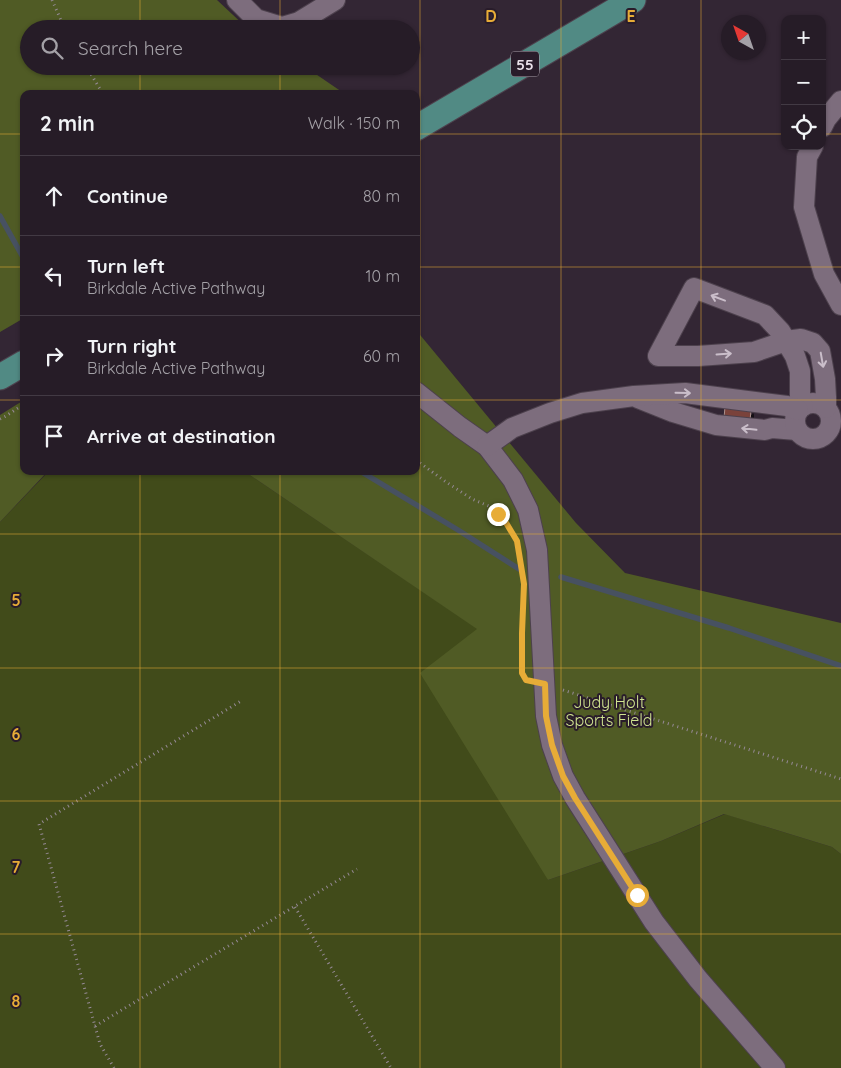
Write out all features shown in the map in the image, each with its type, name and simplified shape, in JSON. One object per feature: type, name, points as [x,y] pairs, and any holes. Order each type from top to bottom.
[{"type":"main road","name":"55","points":[[420,126],[633,0]]},
{"type":"main road","points":[[0,377],[20,365]]},
{"type":"street","points":[[237,0],[259,20]]},
{"type":"street","points":[[302,20],[335,0]]},
{"type":"street","points":[[826,119],[841,101]]},
{"type":"street","points":[[810,150],[807,157],[804,207],[824,274],[841,305]]},
{"type":"street","points":[[786,341],[780,331],[765,315],[694,288],[658,356],[698,356],[754,352],[786,341],[801,339],[813,343],[820,351],[823,361],[826,397],[833,417],[828,432],[820,438],[809,439],[800,434],[800,371],[795,356],[786,341]]},
{"type":"street","points":[[487,446],[512,428],[550,413],[582,403],[634,396],[685,393],[786,406],[799,415]]},
{"type":"street","points":[[420,395],[487,446],[513,480],[528,510],[537,550],[546,716],[552,745],[563,776],[654,922],[698,979],[775,1068]]},
{"type":"street","points":[[634,396],[673,412],[716,425],[765,430],[799,415],[807,404],[817,403],[833,417]]},
{"type":"path","points":[[52,0],[61,20]]},
{"type":"path","points":[[92,75],[100,90]]},
{"type":"path","points":[[0,419],[20,407]]},
{"type":"path","points":[[420,463],[472,499],[491,506],[505,521],[517,541]]},
{"type":"path","points":[[545,684],[841,779]]},
{"type":"path","points":[[114,1068],[100,1044],[39,824],[241,701]]},
{"type":"path","points":[[95,1026],[357,870]]},
{"type":"path","points":[[294,907],[391,1068]]},
{"type":"green space","points":[[0,0],[217,0],[238,20],[20,20],[20,75],[317,75],[339,90],[20,90],[20,320],[0,332]]},
{"type":"green space","name":"Judy Holt Sports Field","points":[[420,335],[576,523],[625,573],[841,623],[841,854],[832,847],[724,814],[661,841],[548,880],[420,673],[477,629],[250,475],[420,475]]},
{"type":"green space","points":[[20,402],[20,475],[44,475],[0,522],[0,415]]},
{"type":"green space","points":[[45,475],[250,475],[478,629],[548,880],[661,841],[725,814],[832,847],[841,854],[841,1068],[0,1068],[0,522]]},
{"type":"building","points":[[725,407],[751,410],[750,421],[724,418]]},
{"type":"waterway","points":[[0,216],[20,252]]},
{"type":"waterway","points":[[367,475],[519,569]]},
{"type":"waterway","points":[[561,577],[729,628],[841,666]]},
{"type":"route","points":[[498,514],[505,521],[517,541],[524,584],[522,673],[526,680],[545,684],[546,716],[552,745],[563,776],[637,895]]}]
